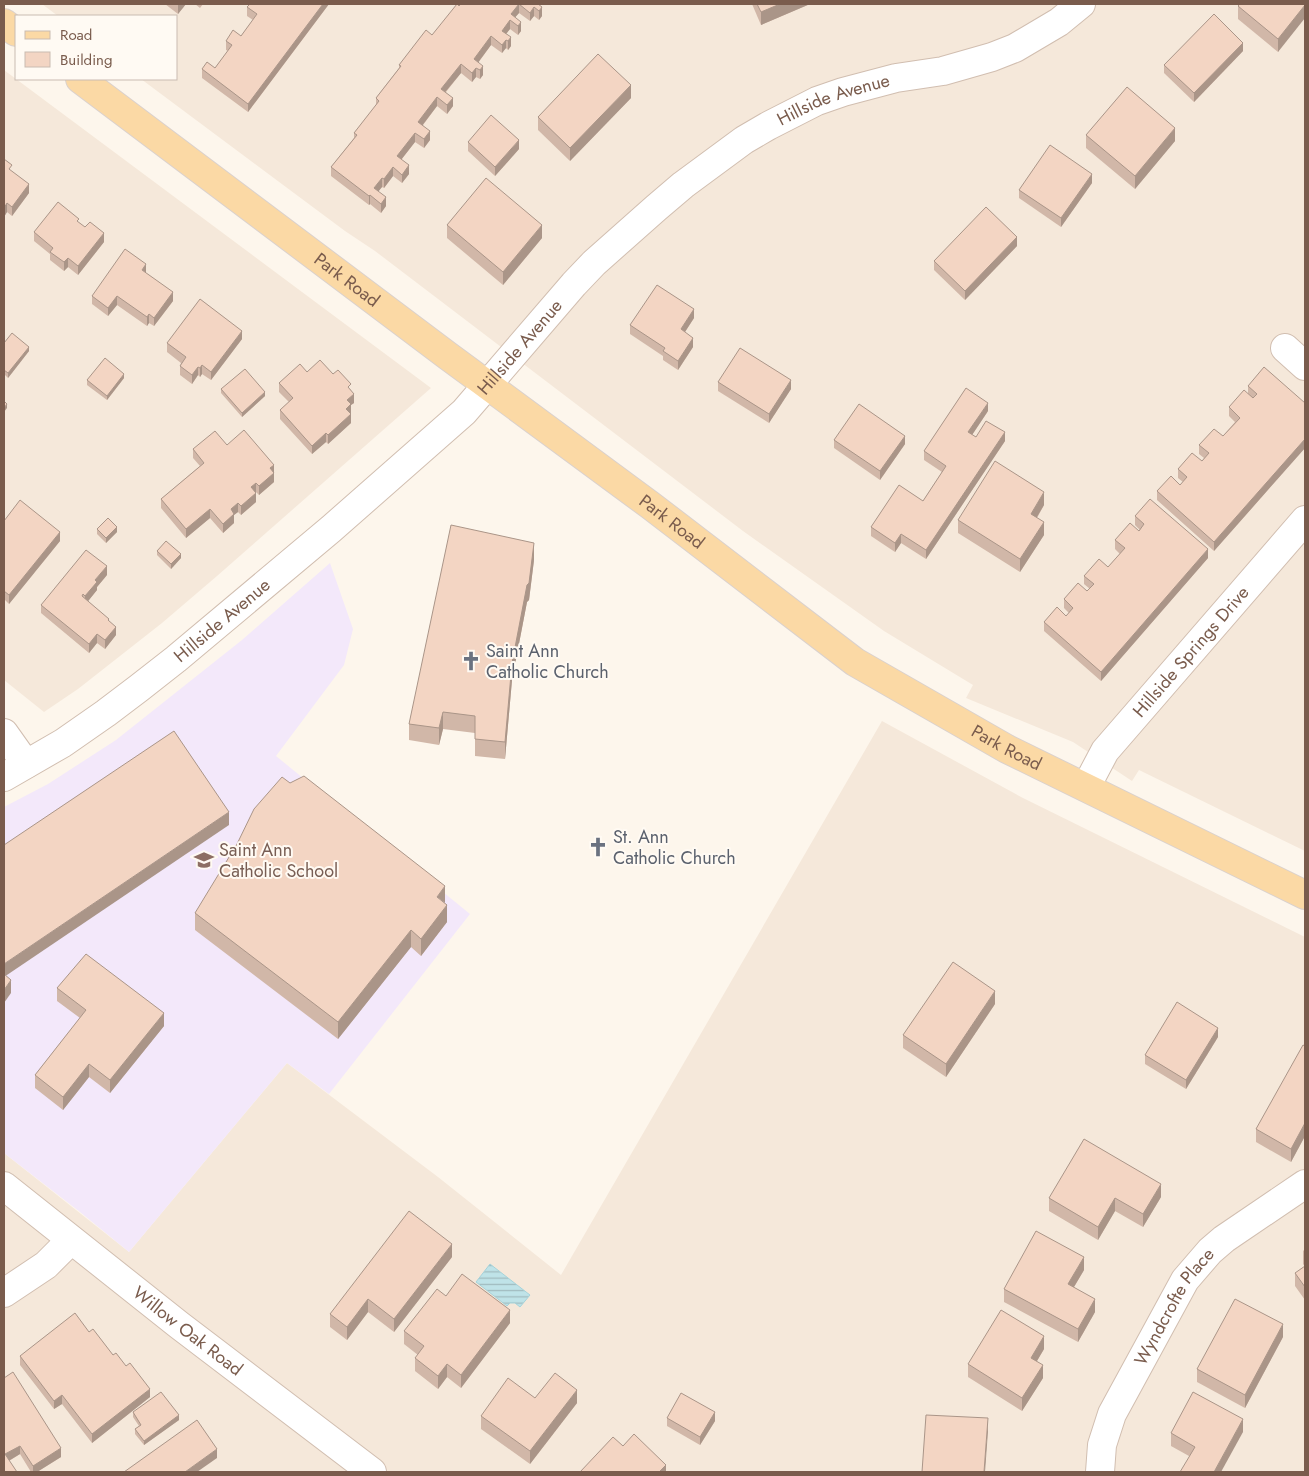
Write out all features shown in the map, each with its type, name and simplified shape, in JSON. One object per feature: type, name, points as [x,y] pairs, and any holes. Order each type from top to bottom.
[{"type":"main road","points":[[4,23],[15,31]]},
{"type":"main road","name":"Park Road","points":[[81,80],[855,662],[1007,749],[1305,895]]},
{"type":"street","name":"Hillside Avenue","points":[[15,771],[63,743],[106,713],[176,659],[337,524],[455,421],[594,264],[683,185],[744,140],[817,102],[843,92],[896,78],[943,71],[992,58],[1015,48],[1059,22],[1081,4]]},
{"type":"street","points":[[1285,348],[1305,366]]},
{"type":"street","name":"Hillside Springs Drive","points":[[1086,788],[1105,751],[1305,520]]},
{"type":"street","points":[[4,733],[15,771]]},
{"type":"street","name":"Wyndcrofte Place","points":[[1100,1472],[1102,1445],[1112,1414],[1185,1280],[1210,1251],[1224,1239],[1305,1184]]},
{"type":"street","name":"Willow Oak Road","points":[[4,1186],[178,1325],[372,1472]]},
{"type":"street","points":[[4,1293],[46,1265],[71,1240]]},
{"type":"shaded area","points":[[42,4],[1305,4],[1305,851],[1139,770],[1132,781],[1073,742],[966,698],[973,685],[884,631],[743,531],[375,251],[345,231],[142,80],[178,80],[178,15],[57,15]]},
{"type":"shaded area","points":[[4,70],[431,388],[162,623],[78,689],[44,712],[4,680]]},
{"type":"shaded area","name":"Saint Ann Catholic School","points":[[330,563],[353,629],[344,665],[276,756],[470,914],[329,1094],[287,1063],[129,1252],[4,1153],[4,807],[48,784],[116,740],[242,640]]},
{"type":"shaded area","points":[[882,721],[1023,798],[1305,937],[1305,1472],[4,1472],[4,1153],[129,1252],[287,1063],[438,1177],[561,1275]]},
{"type":"water","points":[[490,1264],[530,1295],[520,1307],[515,1303],[510,1303],[507,1306],[476,1282]]},
{"type":"building","points":[[250,4],[323,4],[248,104],[202,69],[207,62],[215,68],[232,45],[226,41],[233,30],[241,36],[257,14],[247,7]]},
{"type":"building","points":[[457,4],[459,6],[461,4],[519,4],[511,14],[521,22],[518,26],[510,20],[502,31],[511,37],[502,45],[491,36],[474,59],[483,66],[480,70],[476,68],[472,73],[461,64],[441,89],[453,98],[447,105],[437,97],[418,122],[430,131],[424,139],[415,133],[397,156],[409,165],[402,175],[393,167],[374,188],[386,197],[381,204],[331,167],[357,135],[354,133],[379,101],[376,98],[426,30],[432,35]]},
{"type":"building","points":[[519,4],[538,4],[542,7],[539,11],[534,7],[530,13]]},
{"type":"building","points":[[757,4],[780,4],[761,12]]},
{"type":"building","points":[[1240,4],[1305,5],[1278,39],[1238,6]]},
{"type":"building","points":[[1214,14],[1243,43],[1194,93],[1164,65]]},
{"type":"building","points":[[598,54],[631,85],[570,148],[538,117]]},
{"type":"building","points":[[1127,87],[1175,128],[1135,176],[1086,135]]},
{"type":"building","points":[[491,115],[519,140],[495,167],[468,142]]},
{"type":"building","points":[[1050,145],[1092,174],[1061,218],[1019,190]]},
{"type":"building","points":[[4,159],[12,165],[9,169],[29,184],[12,207],[7,203],[4,208]]},
{"type":"building","points":[[486,178],[542,225],[503,272],[447,225]]},
{"type":"building","points":[[58,202],[79,219],[77,221],[85,227],[90,222],[104,233],[78,266],[68,258],[64,262],[50,252],[53,248],[34,232]]},
{"type":"building","points":[[986,207],[1017,237],[965,291],[934,261]]},
{"type":"building","points":[[125,249],[146,264],[142,270],[173,292],[154,318],[149,314],[147,317],[117,296],[108,308],[92,296]]},
{"type":"building","points":[[657,285],[694,309],[681,329],[693,338],[678,361],[663,351],[665,348],[630,325]]},
{"type":"building","points":[[200,299],[242,331],[211,372],[202,365],[192,375],[180,366],[186,357],[167,343]]},
{"type":"building","points":[[12,333],[29,347],[8,373],[4,370],[4,343]]},
{"type":"building","points":[[740,348],[791,380],[769,414],[718,382]]},
{"type":"building","points":[[105,358],[124,374],[107,396],[87,380]]},
{"type":"building","points":[[320,360],[333,374],[338,370],[351,384],[348,387],[354,394],[347,400],[351,404],[346,409],[351,414],[328,435],[326,433],[312,446],[280,410],[293,398],[279,383],[300,364],[307,372]]},
{"type":"building","points":[[1264,367],[1305,403],[1305,439],[1214,542],[1157,491],[1171,476],[1180,485],[1187,477],[1178,469],[1192,453],[1202,461],[1209,453],[1199,445],[1214,429],[1223,436],[1240,418],[1229,407],[1244,390],[1253,398],[1257,394],[1248,386]]},
{"type":"building","points":[[245,369],[265,392],[242,413],[221,389]]},
{"type":"building","points":[[966,388],[988,403],[968,432],[976,437],[986,421],[1005,432],[926,550],[901,534],[895,543],[871,527],[899,485],[923,501],[946,466],[924,451]]},
{"type":"building","points":[[859,404],[905,436],[880,471],[834,440]]},
{"type":"building","points":[[244,430],[274,465],[270,468],[274,473],[259,486],[256,483],[251,487],[256,493],[241,506],[238,503],[231,509],[234,514],[223,524],[210,509],[186,529],[161,499],[204,463],[193,449],[215,431],[227,445]]},
{"type":"building","points":[[995,461],[1044,492],[1031,514],[1044,522],[1020,559],[958,520]]},
{"type":"building","points":[[1150,499],[1208,549],[1101,672],[1044,622],[1057,607],[1066,616],[1073,608],[1064,599],[1078,583],[1087,591],[1094,584],[1084,576],[1099,559],[1108,567],[1125,548],[1115,540],[1130,523],[1139,531],[1144,524],[1135,516]]},
{"type":"building","points":[[20,500],[60,532],[9,595],[4,591],[4,521]]},
{"type":"building","points":[[108,518],[117,527],[106,538],[97,529]]},
{"type":"building","name":"Saint Ann Catholic Church","points":[[451,525],[534,543],[529,583],[527,585],[512,663],[505,742],[475,739],[475,716],[443,712],[439,728],[409,724]]},
{"type":"building","points":[[166,541],[181,554],[171,564],[157,551]]},
{"type":"building","points":[[86,550],[107,566],[95,580],[97,582],[85,596],[83,594],[82,596],[116,627],[105,640],[97,634],[89,644],[41,605]]},
{"type":"building","name":"Saint Ann Catholic School","points":[[174,731],[229,812],[4,964],[4,845]]},
{"type":"building","points":[[304,776],[445,886],[437,897],[447,905],[421,939],[411,930],[338,1022],[195,913],[237,844],[254,809],[282,777],[290,783]]},
{"type":"building","points":[[86,954],[164,1013],[110,1080],[89,1064],[63,1097],[35,1075],[86,1010],[57,988]]},
{"type":"building","points":[[953,962],[995,991],[946,1064],[903,1035]]},
{"type":"building","points":[[4,974],[11,980],[4,990]]},
{"type":"building","points":[[1177,1002],[1218,1028],[1186,1080],[1145,1055]]},
{"type":"building","points":[[1303,1045],[1305,1046],[1305,1123],[1291,1149],[1256,1129]]},
{"type":"building","points":[[1084,1139],[1161,1184],[1143,1214],[1115,1198],[1098,1227],[1049,1198]]},
{"type":"building","points":[[409,1211],[452,1244],[394,1319],[368,1299],[347,1327],[330,1314]]},
{"type":"building","points":[[1036,1231],[1084,1257],[1068,1284],[1095,1299],[1078,1329],[1004,1289]]},
{"type":"building","points":[[1305,1266],[1305,1287],[1295,1273]]},
{"type":"building","points":[[462,1274],[510,1310],[461,1375],[447,1364],[438,1376],[415,1358],[424,1346],[404,1331],[437,1289],[446,1296]]},
{"type":"building","points":[[1235,1299],[1283,1324],[1245,1395],[1197,1369]]},
{"type":"building","points":[[1001,1310],[1044,1336],[1031,1358],[1043,1365],[1022,1398],[968,1364]]},
{"type":"building","points":[[75,1313],[89,1332],[93,1329],[113,1355],[116,1353],[126,1366],[130,1363],[150,1389],[92,1434],[62,1395],[54,1401],[20,1356]]},
{"type":"building","points":[[13,1372],[61,1448],[33,1466],[20,1446],[5,1454],[17,1472],[4,1472],[4,1378]]},
{"type":"building","points":[[555,1373],[577,1390],[530,1451],[481,1416],[508,1378],[535,1398]]},
{"type":"building","points":[[161,1392],[179,1415],[144,1441],[135,1429],[141,1425],[133,1412]]},
{"type":"building","points":[[1193,1392],[1243,1419],[1214,1472],[1180,1472],[1195,1447],[1171,1433]]},
{"type":"building","points":[[681,1393],[715,1412],[700,1437],[667,1418]]},
{"type":"building","points":[[926,1415],[988,1418],[984,1472],[922,1472]]},
{"type":"building","points":[[197,1420],[217,1449],[185,1472],[124,1472]]},
{"type":"building","points":[[634,1434],[666,1465],[659,1472],[580,1472],[613,1437],[623,1446]]},
{"type":"place","name":"Saint Ann Catholic Church","points":[[471,661]]},
{"type":"place","name":"St. Ann Catholic Church","points":[[598,847]]},
{"type":"place","name":"Saint Ann Catholic School","points":[[204,860]]}]
